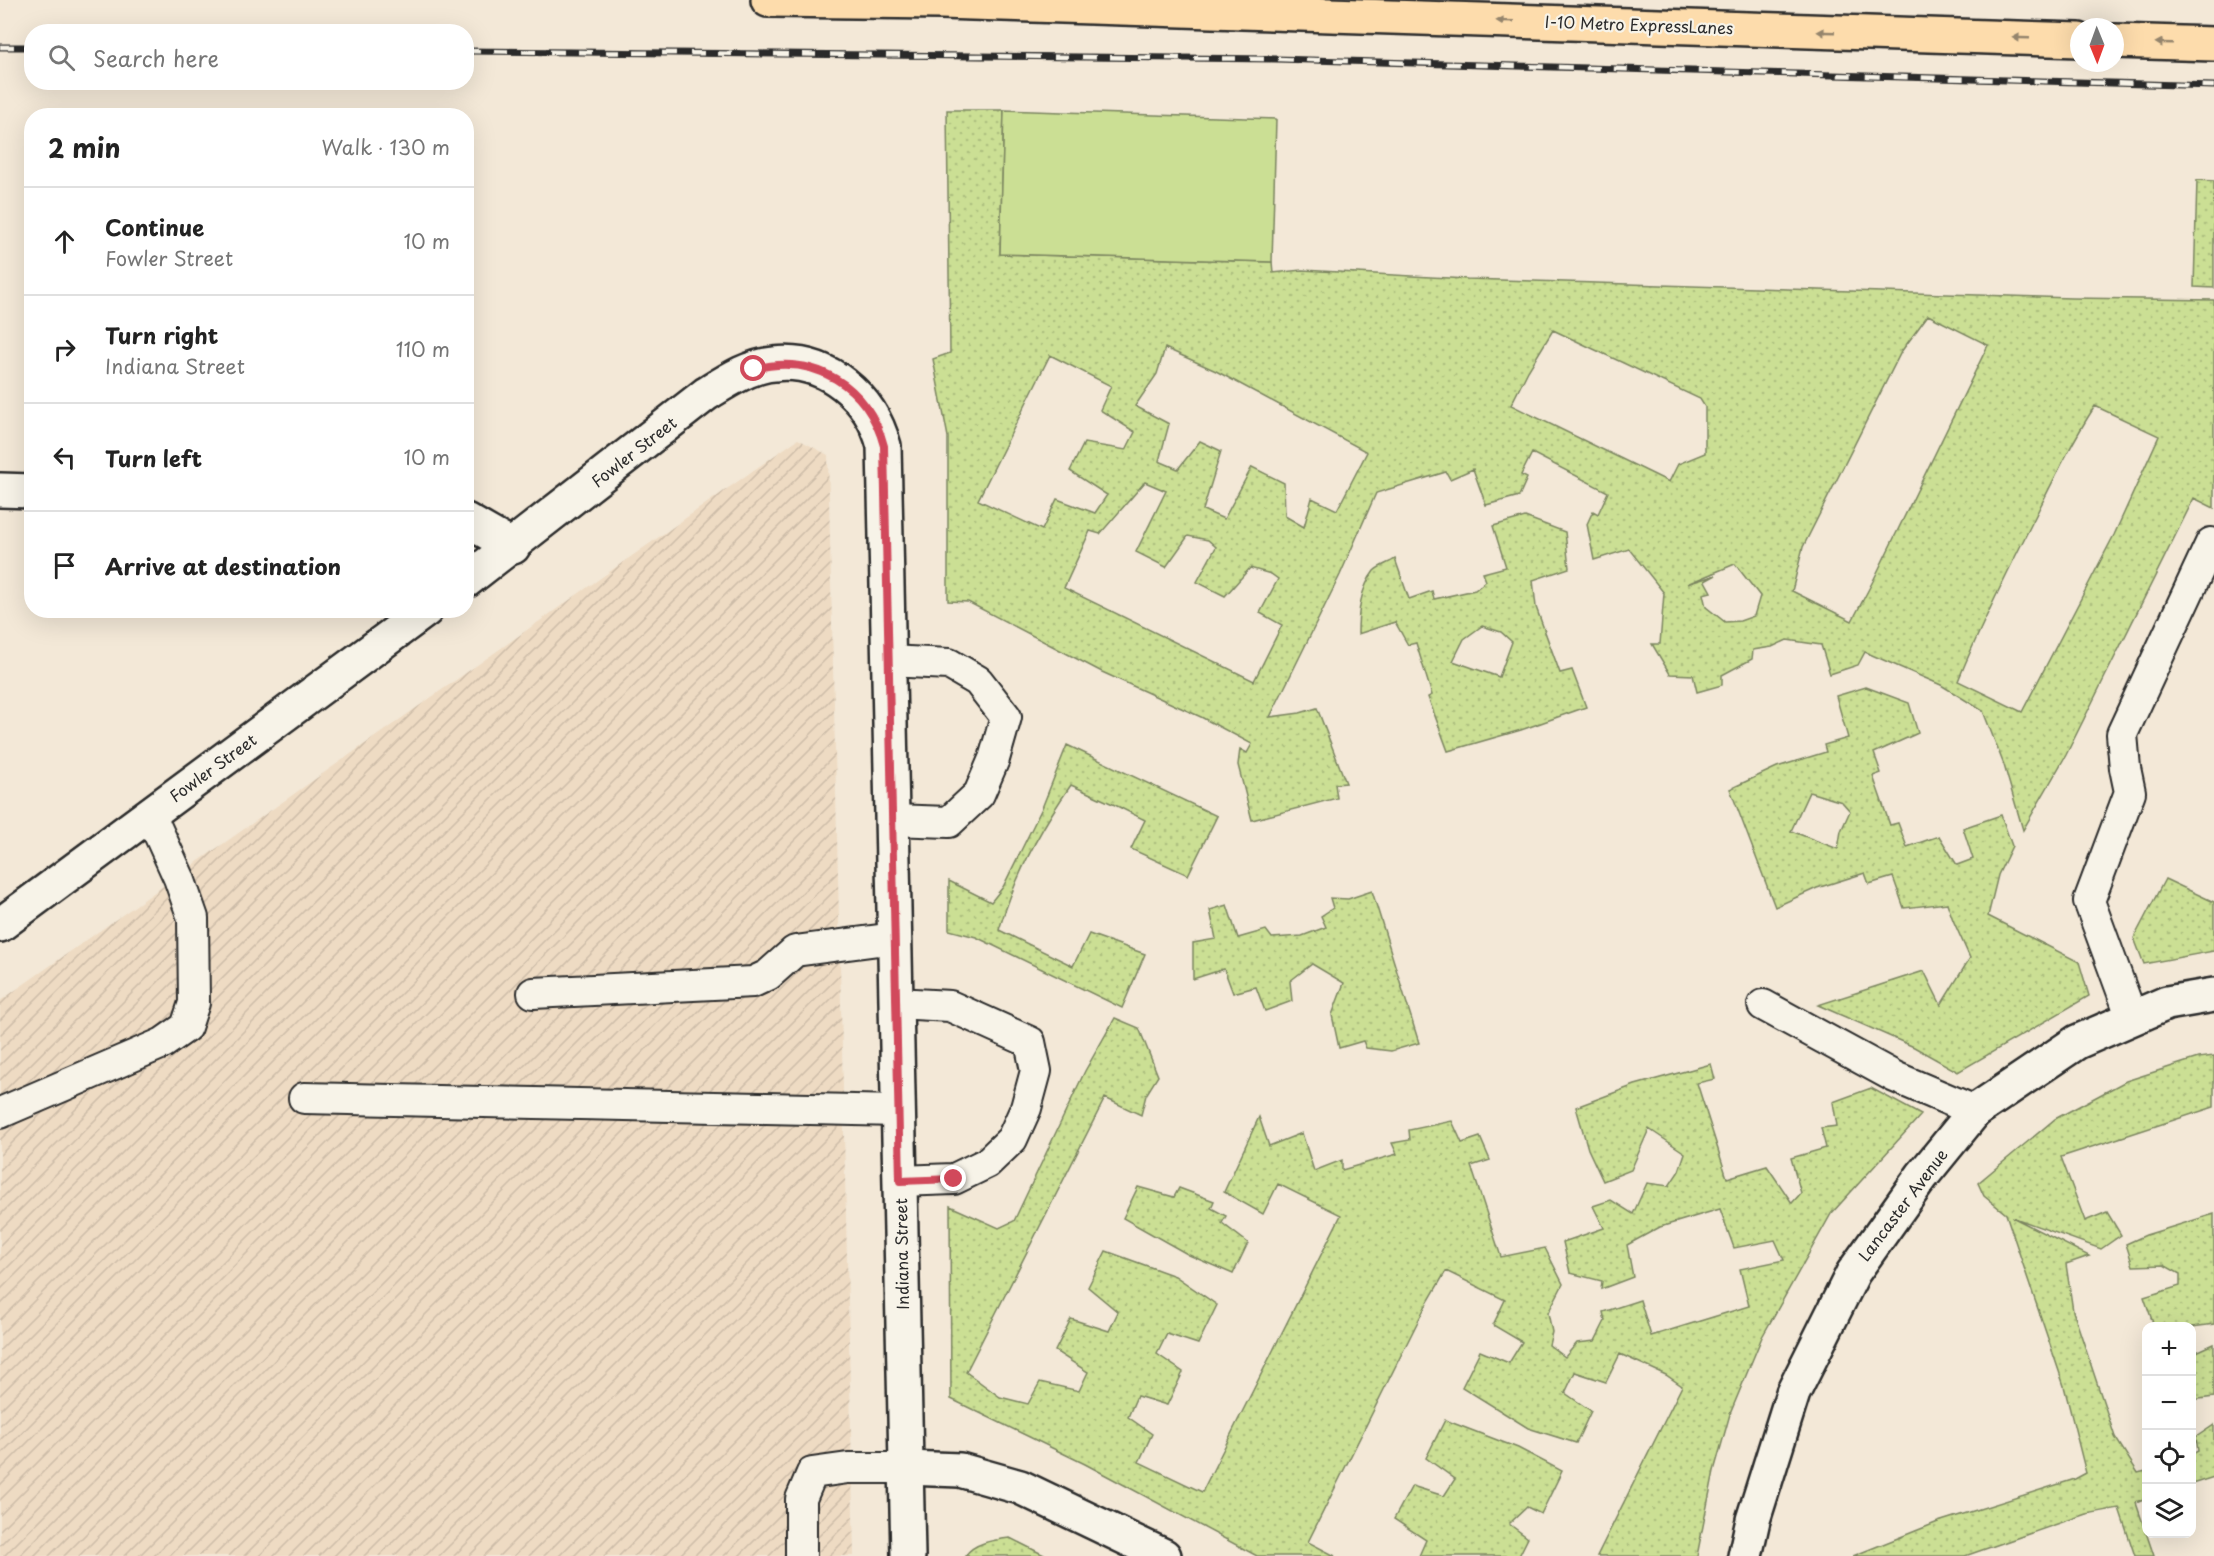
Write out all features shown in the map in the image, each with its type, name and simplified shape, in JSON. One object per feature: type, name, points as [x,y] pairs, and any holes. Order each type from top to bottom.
[{"type":"highway","name":"I-10 Metro ExpressLanes","points":[[768,0],[941,2],[2070,40]]},
{"type":"highway","points":[[2124,41],[2214,44]]},
{"type":"street","name":"Fowler Street","points":[[474,575],[706,394],[732,378],[773,364],[795,364],[818,370]]},
{"type":"street","name":"Indiana Street","points":[[818,370],[853,391],[874,418],[884,446],[908,1556]]},
{"type":"street","points":[[0,490],[24,491]]},
{"type":"street","points":[[474,525],[513,547]]},
{"type":"street","name":"Fowler Street","points":[[0,925],[415,618]]},
{"type":"street","name":"Lancaster Avenue","points":[[1745,1556],[1753,1521],[1793,1393],[1852,1273],[1922,1176],[1975,1112],[2077,1042],[2167,1002],[2214,995]]},
{"type":"street","points":[[906,1468],[960,1470],[1020,1487],[1164,1556]]},
{"type":"lane","points":[[2132,1018],[2089,901],[2130,792],[2122,734],[2211,543]]},
{"type":"lane","points":[[888,661],[949,664],[978,681],[1006,717],[994,759],[979,794],[949,822],[892,820]]},
{"type":"lane","points":[[0,1113],[163,1043],[186,1027],[194,1003],[193,918],[179,878],[150,814]]},
{"type":"lane","points":[[533,993],[753,982],[768,975],[795,951],[894,938]]},
{"type":"lane","points":[[896,1003],[950,1006],[1020,1037],[1030,1042],[1036,1071],[1026,1108],[1012,1139],[987,1163],[954,1179],[900,1181]]},
{"type":"lane","points":[[1763,1005],[1895,1077],[1975,1112]]},
{"type":"lane","points":[[304,1098],[898,1112]]},
{"type":"lane","points":[[801,1556],[801,1499],[812,1473],[848,1468],[906,1468]]},
{"type":"shaded area","points":[[798,439],[828,455],[854,1556],[0,1556],[0,1001]]},
{"type":"green space","points":[[947,110],[1004,110],[1000,254],[1272,262],[1273,273],[1302,270],[1467,279],[2071,298],[2214,300],[2214,508],[2194,498],[2066,755],[2023,830],[2004,765],[1983,711],[1941,685],[1865,652],[1858,665],[1830,674],[1821,645],[1787,640],[1772,647],[1753,650],[1752,659],[1722,675],[1722,685],[1697,692],[1693,675],[1670,674],[1652,644],[1660,644],[1664,593],[1629,549],[1594,560],[1587,524],[1593,511],[1598,514],[1608,492],[1532,453],[1521,475],[1527,478],[1519,496],[1486,505],[1473,469],[1450,479],[1446,472],[1376,493],[1340,575],[1270,717],[1317,708],[1346,783],[1335,784],[1337,798],[1252,820],[1238,765],[1240,749],[1247,753],[1252,744],[1201,717],[1102,672],[968,602],[948,601],[948,437],[933,359],[950,353]],"holes":[[[1928,315],[1988,345],[1852,621],[1792,591],[1803,547],[1901,352]],[[1553,330],[1700,399],[1705,407],[1705,453],[1678,464],[1669,482],[1511,405]],[[1165,348],[1216,371],[1367,452],[1337,510],[1312,498],[1304,527],[1285,516],[1284,483],[1252,467],[1224,519],[1203,510],[1221,451],[1200,441],[1178,469],[1159,461],[1169,424],[1135,406],[1157,374]],[[1050,355],[1111,386],[1100,410],[1135,432],[1126,450],[1084,443],[1070,471],[1107,495],[1095,513],[1057,499],[1042,530],[978,500]],[[2095,406],[2159,436],[2114,535],[2022,712],[1958,681],[2003,582],[2078,434]],[[1145,482],[1166,491],[1136,552],[1166,567],[1188,536],[1208,540],[1216,547],[1197,582],[1225,596],[1250,568],[1271,574],[1278,579],[1260,613],[1282,625],[1254,681],[1064,588],[1090,531],[1100,534]],[[1735,564],[1760,596],[1754,616],[1740,621],[1725,622],[1706,607],[1703,594],[1711,592],[1705,581],[1716,575],[1687,584]]]},
{"type":"green space","points":[[1004,110],[1276,119],[1272,262],[1000,254]]},
{"type":"green space","points":[[2197,180],[2214,181],[2214,288],[2194,287]]},
{"type":"green space","points":[[1525,517],[1565,532],[1569,568],[1533,580],[1536,607],[1560,673],[1572,670],[1586,707],[1521,730],[1448,751],[1428,697],[1432,695],[1416,643],[1408,645],[1395,622],[1358,634],[1361,601],[1369,578],[1374,571],[1395,559],[1409,599],[1432,591],[1434,599],[1475,590],[1486,581],[1483,573],[1506,567],[1493,526]],"holes":[[[1482,626],[1501,632],[1512,642],[1499,677],[1453,661],[1464,639]]]},
{"type":"green space","points":[[1866,687],[1909,703],[1918,733],[1874,753],[1881,773],[1873,776],[1890,825],[1898,823],[1907,847],[1939,836],[1957,865],[1973,859],[1963,828],[2001,815],[2012,846],[1998,875],[1988,916],[2079,962],[2089,996],[1958,1072],[1914,1047],[1818,1005],[1924,971],[1941,1005],[1970,958],[1947,903],[1904,908],[1893,877],[1869,884],[1865,873],[1817,888],[1775,907],[1730,789],[1777,767],[1826,752],[1824,745],[1848,738],[1836,696]],"holes":[[[1809,792],[1842,802],[1850,811],[1841,831],[1838,849],[1791,831]]]},
{"type":"green space","points":[[1067,745],[1217,816],[1188,875],[1131,849],[1145,820],[1071,785],[1029,855],[1012,892],[999,930],[1073,966],[1089,934],[1145,954],[1122,1008],[976,937],[949,930],[949,881],[991,902],[1003,887],[1042,808]]},
{"type":"green space","points":[[2165,879],[2214,902],[2214,951],[2144,964],[2134,938]]},
{"type":"green space","points":[[1372,891],[1419,1043],[1391,1051],[1366,1048],[1363,1041],[1339,1048],[1332,1015],[1344,983],[1312,964],[1290,981],[1292,1001],[1265,1011],[1256,987],[1233,993],[1224,969],[1193,979],[1193,943],[1216,939],[1210,910],[1227,905],[1238,938],[1266,930],[1272,938],[1302,936],[1326,927],[1321,916],[1333,908],[1330,898],[1348,899]]},
{"type":"green space","points":[[1115,1018],[1139,1028],[1158,1076],[1146,1095],[1141,1115],[1105,1098],[966,1372],[1000,1397],[1028,1404],[1040,1382],[1079,1391],[1088,1372],[1055,1351],[1071,1319],[1109,1331],[1118,1312],[1088,1287],[1106,1251],[1175,1276],[1217,1305],[1198,1344],[1167,1334],[1157,1354],[1183,1372],[1167,1405],[1137,1396],[1128,1417],[1152,1434],[1139,1462],[1202,1492],[1341,1215],[1278,1184],[1263,1214],[1224,1192],[1259,1117],[1269,1146],[1302,1133],[1314,1171],[1342,1160],[1342,1170],[1397,1154],[1392,1143],[1410,1140],[1409,1130],[1452,1121],[1462,1143],[1480,1137],[1490,1160],[1471,1166],[1501,1257],[1545,1248],[1563,1284],[1548,1313],[1552,1332],[1549,1345],[1565,1357],[1577,1343],[1595,1341],[1605,1321],[1603,1312],[1640,1300],[1651,1336],[1749,1306],[1740,1269],[1784,1260],[1775,1240],[1734,1248],[1720,1209],[1660,1227],[1627,1245],[1633,1277],[1601,1289],[1602,1281],[1570,1273],[1563,1242],[1604,1228],[1593,1206],[1611,1200],[1633,1214],[1647,1183],[1669,1186],[1679,1171],[1685,1153],[1649,1129],[1631,1170],[1603,1181],[1588,1149],[1576,1107],[1635,1085],[1711,1064],[1715,1079],[1697,1083],[1727,1178],[1767,1166],[1792,1203],[1801,1193],[1791,1158],[1826,1148],[1821,1128],[1837,1126],[1833,1102],[1871,1088],[1921,1115],[1831,1214],[1762,1337],[1730,1414],[1714,1471],[1697,1556],[1597,1556],[1682,1386],[1666,1375],[1620,1354],[1606,1382],[1575,1372],[1565,1393],[1591,1411],[1576,1443],[1528,1428],[1462,1387],[1480,1351],[1509,1363],[1522,1342],[1493,1325],[1505,1300],[1446,1271],[1425,1307],[1308,1542],[1335,1556],[1257,1556],[1085,1464],[951,1399],[950,1206],[999,1228],[1014,1221],[1085,1071]]},
{"type":"green space","points":[[2214,1056],[2214,1107],[2061,1157],[2085,1221],[2107,1212],[2121,1235],[2101,1249],[2012,1217],[2089,1256],[2066,1264],[2073,1311],[2115,1437],[2138,1473],[2142,1472],[2142,1501],[2136,1503],[2142,1521],[2142,1538],[2148,1538],[2154,1556],[2135,1556],[2119,1508],[2086,1514],[1965,1556],[1853,1556],[1938,1522],[2075,1479],[2086,1473],[2064,1386],[2006,1214],[1984,1196],[1978,1183],[2055,1119],[2126,1081],[2198,1058]]},
{"type":"green space","points":[[1138,1187],[1174,1197],[1179,1188],[1214,1201],[1211,1208],[1226,1216],[1222,1223],[1248,1243],[1233,1274],[1189,1255],[1123,1218]]},
{"type":"green space","points":[[2214,1214],[2214,1324],[2196,1326],[2196,1322],[2153,1322],[2144,1297],[2180,1286],[2180,1274],[2164,1265],[2133,1266],[2126,1244],[2146,1235]]},
{"type":"green space","points":[[2214,1344],[2214,1397],[2196,1399],[2196,1352]]},
{"type":"green space","points":[[1445,1420],[1518,1448],[1562,1471],[1541,1514],[1527,1507],[1509,1524],[1528,1538],[1519,1556],[1419,1556],[1426,1540],[1394,1519],[1412,1486],[1444,1496],[1455,1479],[1426,1458]]},
{"type":"green space","points":[[2214,1425],[2214,1477],[2196,1483],[2196,1452],[2198,1451],[2196,1437]]},
{"type":"green space","points":[[1010,1538],[1046,1556],[965,1556],[979,1545]]},
{"type":"railway","points":[[0,47],[24,47]]},
{"type":"railway","points":[[474,51],[1276,59],[2214,86]]},
{"type":"route","points":[[754,369],[773,364],[795,364],[818,370],[836,379],[853,391],[865,405],[874,418],[884,446],[900,1181],[954,1179]]}]
